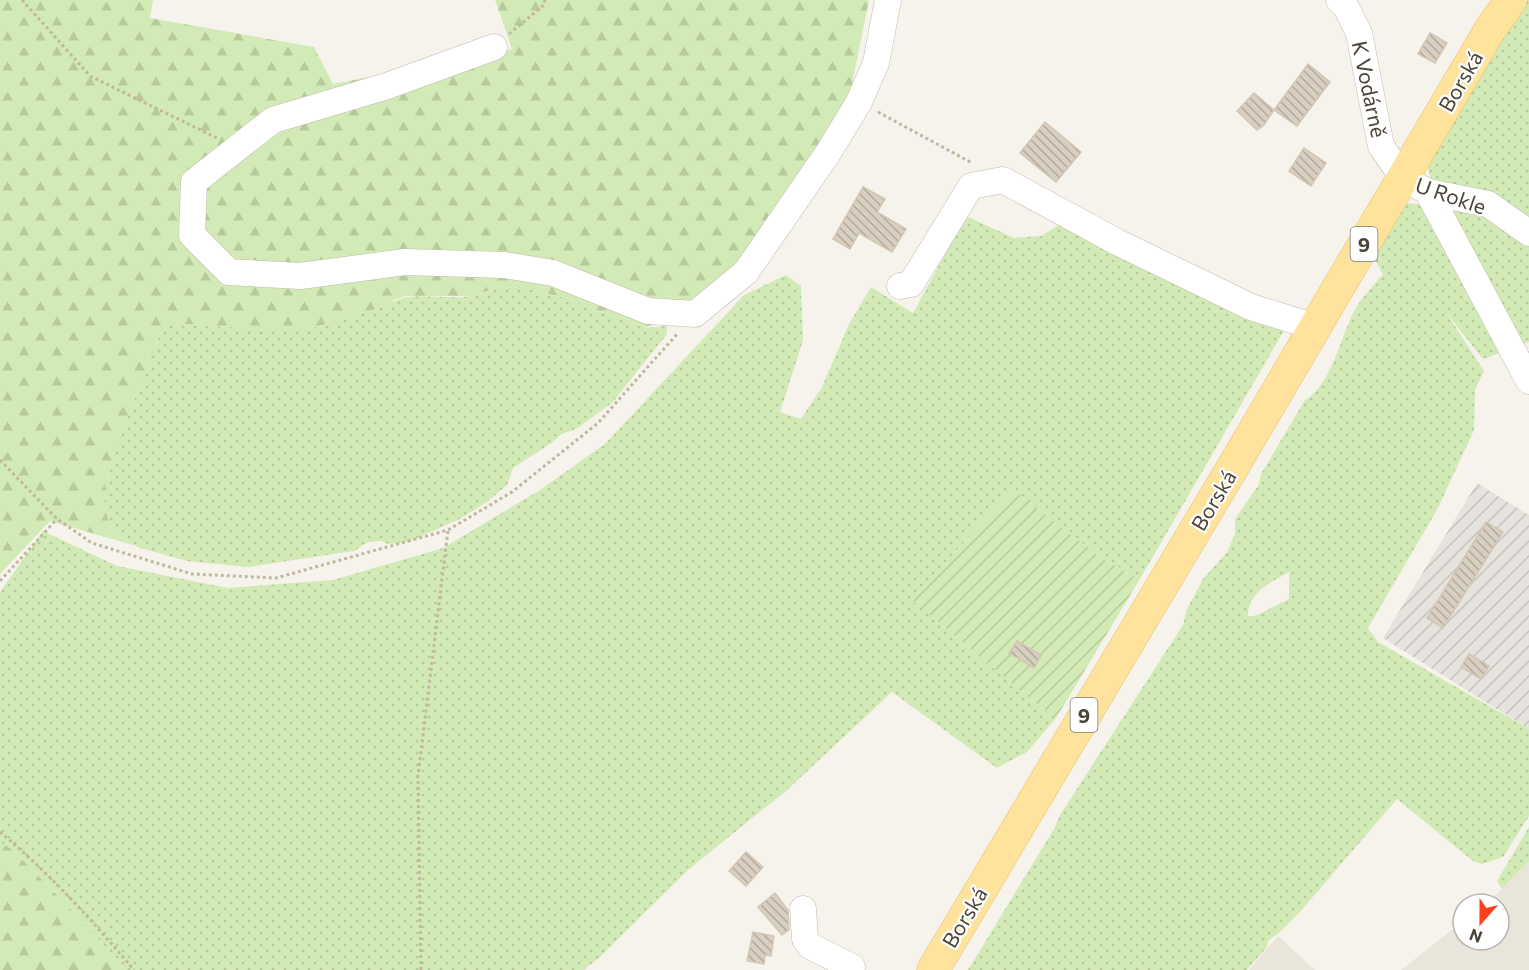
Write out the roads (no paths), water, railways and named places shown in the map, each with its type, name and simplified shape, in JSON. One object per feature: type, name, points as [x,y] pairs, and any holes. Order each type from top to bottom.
[{"type":"main road","name":"Borská","points":[[933,970],[1315,327],[1416,185],[1504,0]]},
{"type":"main road","name":"Borská","points":[[1491,28],[1511,0]]},
{"type":"street","points":[[494,47],[387,86],[273,120],[194,182],[192,235],[229,272],[300,276],[405,262],[504,265],[553,273],[648,311],[695,314],[746,272],[828,153],[859,102],[876,63],[888,0]]},
{"type":"street","name":"K Vodárně","points":[[1339,0],[1346,7],[1359,33],[1381,146],[1416,185],[1529,381]]},
{"type":"street","points":[[900,286],[911,284],[971,186],[1003,180],[1117,242],[1251,307],[1315,327]]},
{"type":"street","name":"U Rokle","points":[[1416,185],[1488,204],[1529,232]]},
{"type":"street","points":[[803,909],[805,939],[810,946],[863,968]]},
{"type":"street","points":[[822,970],[863,968]]}]
